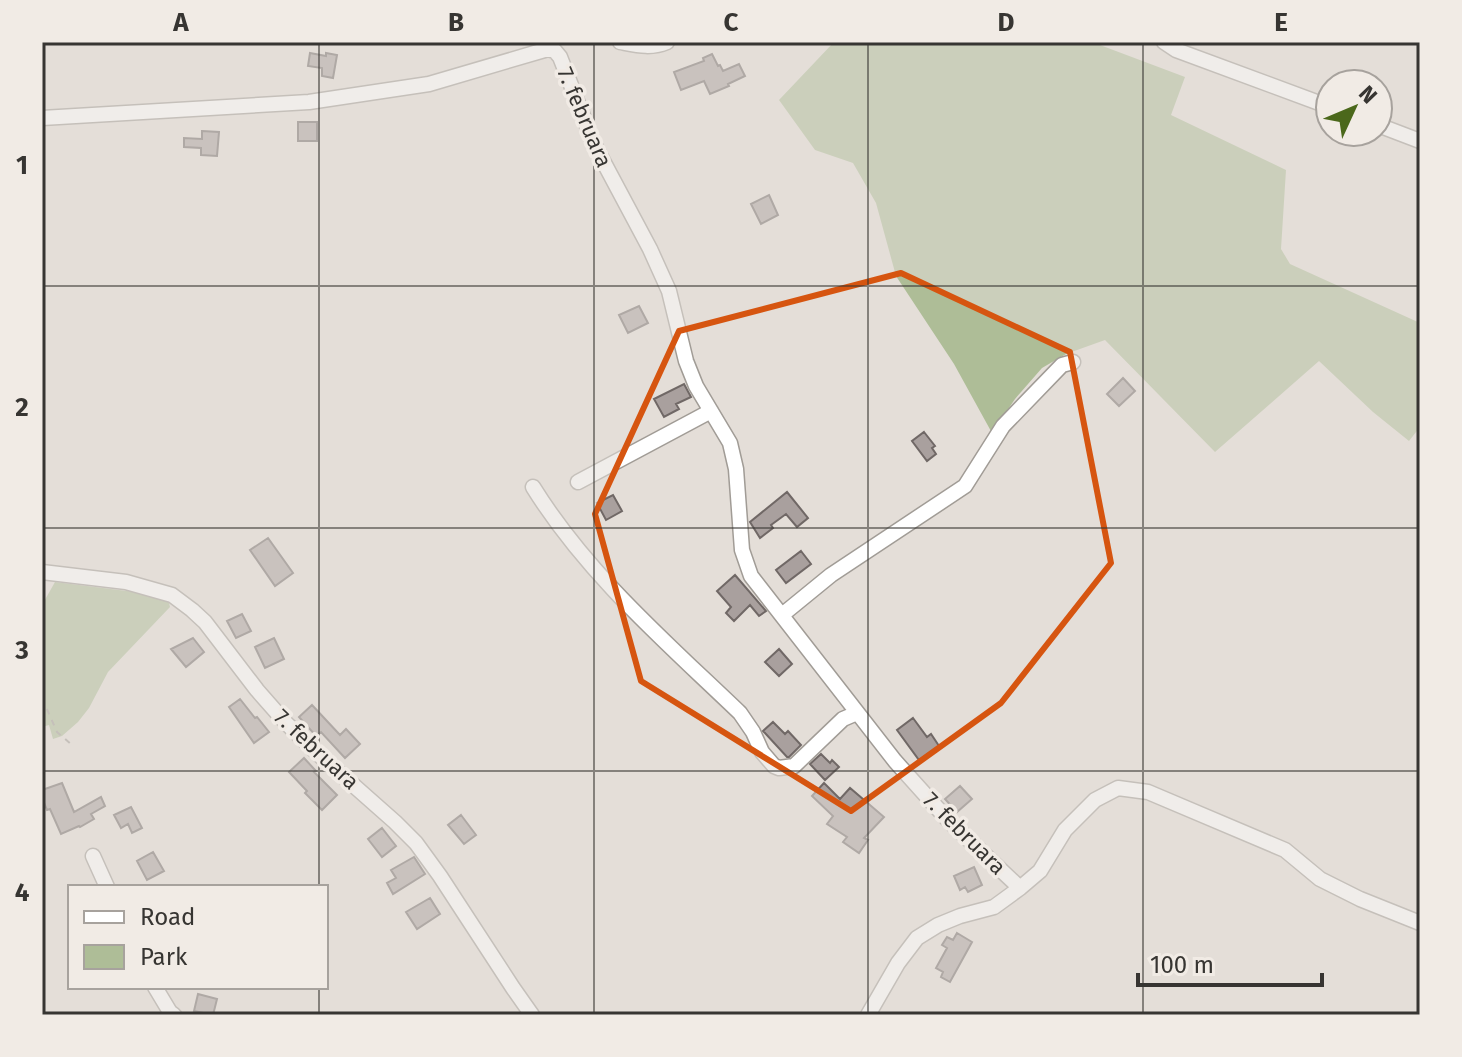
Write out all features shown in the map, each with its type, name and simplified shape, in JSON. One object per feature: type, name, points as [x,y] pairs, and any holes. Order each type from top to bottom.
[{"type":"street","points":[[620,42],[647,46],[667,42]]},
{"type":"street","points":[[1164,42],[1176,50],[1314,101]]},
{"type":"street","name":"7. februara","points":[[42,118],[309,102],[429,84],[560,46],[560,57],[594,144],[669,291],[686,361],[696,386],[730,443],[734,457],[742,550],[751,576],[895,761],[948,820],[1020,888],[994,907],[949,920],[917,938],[898,963],[868,1015]]},
{"type":"street","points":[[1394,131],[1420,141]]},
{"type":"street","points":[[782,615],[831,575],[965,486],[1010,419],[1062,365],[1073,362]]},
{"type":"street","points":[[578,482],[711,411]]},
{"type":"street","points":[[533,487],[561,531],[615,593],[740,713],[762,752],[774,766],[794,766],[843,719],[857,713]]},
{"type":"street","name":"7. februara","points":[[42,572],[126,582],[172,595],[192,610],[286,723],[416,843],[532,1015]]},
{"type":"street","points":[[1020,888],[1040,871],[1065,830],[1095,800],[1118,788],[1148,792],[1285,850],[1320,879],[1420,923]]},
{"type":"street","points":[[93,856],[106,885]]},
{"type":"street","points":[[156,989],[174,1015]]},
{"type":"path","points":[[42,698],[57,732],[72,745]]},
{"type":"highlighted area","points":[[901,273],[1070,352],[1111,563],[1001,703],[851,811],[641,681],[595,514],[679,331]]},
{"type":"green space","points":[[834,42],[1092,42],[1185,77],[1171,115],[1286,170],[1281,249],[1290,264],[1420,323],[1420,427],[1409,441],[1319,361],[1215,452],[1105,340],[1066,354],[1042,368],[1015,399],[992,433],[954,364],[896,276],[876,203],[853,163],[815,150],[779,100]]},
{"type":"green space","points":[[55,582],[135,592],[166,600],[170,607],[108,672],[78,722],[62,736],[53,739],[49,725],[42,727],[42,605]]},
{"type":"building","points":[[310,53],[337,55],[333,78],[322,76],[322,68],[308,66]]},
{"type":"building","points":[[712,54],[723,71],[739,64],[745,76],[710,94],[704,81],[681,90],[674,72],[704,61],[703,58]]},
{"type":"building","points":[[298,122],[317,122],[317,141],[298,141]]},
{"type":"building","points":[[202,131],[219,132],[217,156],[201,155],[201,148],[184,147],[184,138],[202,139]]},
{"type":"building","points":[[769,195],[778,215],[761,224],[751,204]]},
{"type":"building","points":[[639,306],[648,323],[628,333],[619,315]]},
{"type":"building","points":[[1123,378],[1135,391],[1119,406],[1107,394]]},
{"type":"building","points":[[684,384],[691,397],[676,404],[679,409],[664,417],[654,399]]},
{"type":"building","points":[[924,432],[935,446],[932,448],[936,454],[927,461],[912,441]]},
{"type":"building","points":[[787,492],[808,518],[797,527],[786,514],[760,538],[750,522]]},
{"type":"building","points":[[613,495],[622,511],[606,520],[597,503]]},
{"type":"building","points":[[268,538],[293,573],[275,586],[250,550]]},
{"type":"building","points":[[801,551],[811,564],[786,583],[776,570]]},
{"type":"building","points":[[735,575],[766,611],[759,616],[750,605],[734,621],[726,613],[731,607],[717,591]]},
{"type":"building","points":[[242,614],[251,631],[236,638],[227,621]]},
{"type":"building","points":[[193,638],[204,652],[186,667],[171,649]]},
{"type":"building","points":[[274,638],[284,659],[265,668],[255,647]]},
{"type":"building","points":[[779,649],[792,664],[779,676],[765,662]]},
{"type":"building","points":[[240,699],[269,732],[254,743],[229,707]]},
{"type":"building","points":[[312,705],[340,735],[346,729],[360,744],[345,758],[321,732],[316,736],[299,717]]},
{"type":"building","points":[[913,718],[927,737],[931,734],[939,746],[919,760],[897,730]]},
{"type":"building","points":[[773,722],[785,734],[788,731],[801,745],[789,757],[763,731]]},
{"type":"building","points":[[821,754],[839,767],[825,780],[810,764]]},
{"type":"building","points":[[304,758],[337,795],[322,810],[289,772]]},
{"type":"building","points":[[62,783],[74,812],[101,797],[105,806],[91,814],[94,819],[61,834],[50,809],[47,810],[42,790]]},
{"type":"building","points":[[824,783],[840,799],[850,788],[884,817],[864,838],[868,840],[859,853],[843,842],[847,837],[827,824],[833,816],[812,796]]},
{"type":"building","points":[[960,786],[972,799],[957,812],[945,799]]},
{"type":"building","points":[[131,807],[142,828],[132,833],[128,824],[121,828],[114,815]]},
{"type":"building","points":[[461,815],[476,835],[464,844],[448,825]]},
{"type":"building","points":[[382,828],[396,846],[382,857],[368,839]]},
{"type":"building","points":[[153,852],[164,871],[147,880],[137,861]]},
{"type":"building","points":[[414,857],[425,874],[393,894],[387,883],[396,878],[391,870]]},
{"type":"building","points":[[974,867],[982,885],[968,892],[965,887],[960,890],[954,876]]},
{"type":"building","points":[[430,898],[440,914],[417,929],[406,912]]},
{"type":"building","points":[[957,933],[972,942],[950,982],[941,977],[943,972],[936,968],[947,948],[942,945],[947,937],[953,940]]},
{"type":"building","points":[[198,994],[217,999],[213,1015],[194,1011]]}]
